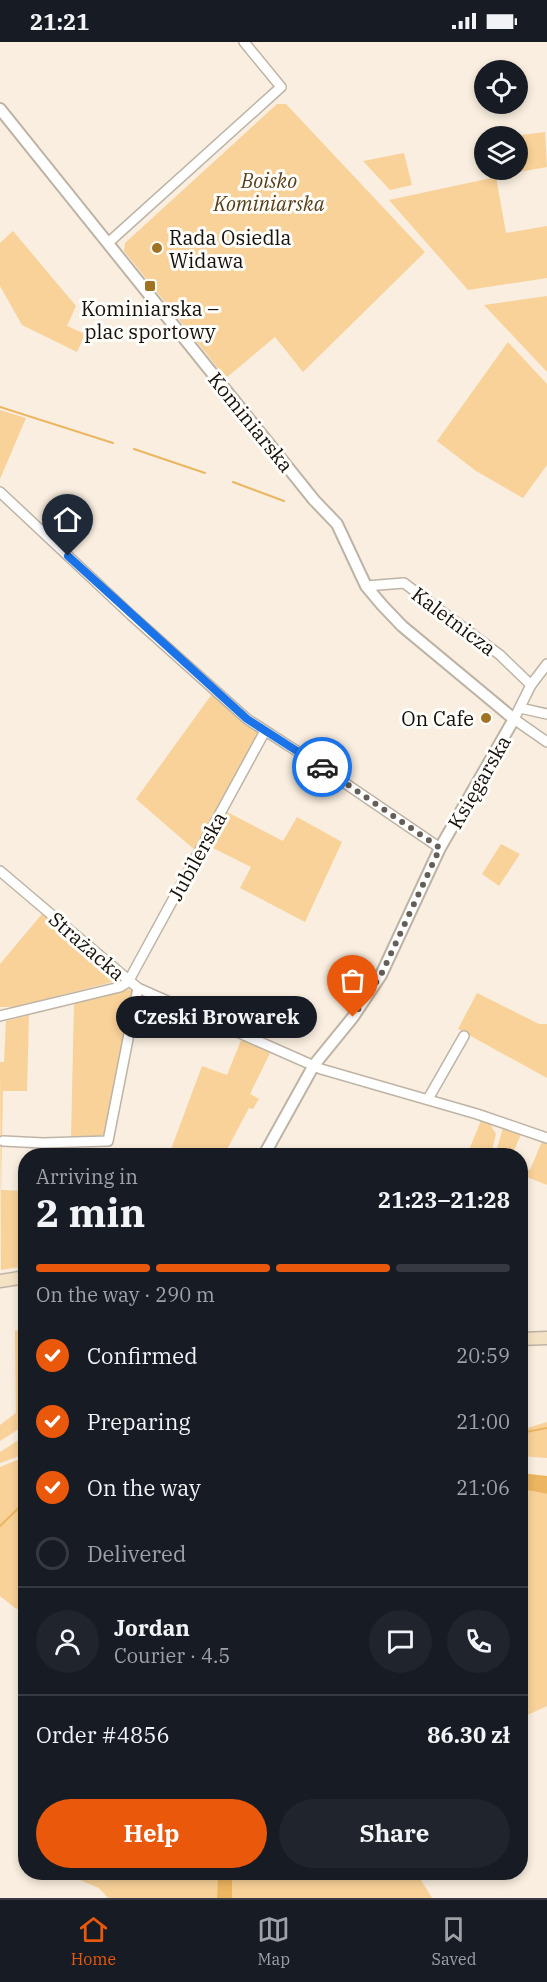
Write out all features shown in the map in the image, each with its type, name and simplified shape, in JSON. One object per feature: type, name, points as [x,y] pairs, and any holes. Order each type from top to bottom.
[{"type":"main road","points":[[0,1281],[18,1278]]},
{"type":"main road","points":[[528,1339],[547,1338]]},
{"type":"street","points":[[108,243],[281,87],[244,42]]},
{"type":"street","name":"Kominiarska","points":[[0,109],[314,500],[337,525],[366,586],[402,626],[514,719]]},
{"type":"street","points":[[0,492],[247,719],[440,848]]},
{"type":"street","name":"Kaletnicza","points":[[366,586],[404,583],[500,656],[529,683]]},
{"type":"street","points":[[547,664],[529,683],[514,719],[547,742]]},
{"type":"street","points":[[520,708],[547,714]]},
{"type":"street","name":"Księgarska","points":[[268,1148],[314,1065],[353,1017],[381,975],[440,848],[514,719]]},
{"type":"street","name":"Jubilerska","points":[[128,982],[266,731]]},
{"type":"street","name":"Strażacka","points":[[0,871],[128,982],[138,988],[314,1065],[547,1138]]},
{"type":"street","points":[[0,1016],[120,987],[128,982]]},
{"type":"street","points":[[3,1141],[54,1143],[108,1141],[138,988]]},
{"type":"street","points":[[428,1100],[464,1036]]},
{"type":"green space","name":"Boisko Kominiarska","points":[[277,104],[286,104],[425,252],[303,372],[275,337],[226,378],[124,251],[125,243]]},
{"type":"green space","points":[[545,132],[547,167],[528,170],[528,134]]},
{"type":"green space","points":[[404,153],[412,185],[390,190],[363,161]]},
{"type":"green space","points":[[482,180],[497,180],[506,233],[547,226],[547,278],[468,290],[389,200]]},
{"type":"green space","points":[[13,231],[76,306],[67,326],[85,334],[77,352],[22,325],[0,286],[0,243]]},
{"type":"green space","points":[[547,296],[547,372],[484,305]]},
{"type":"green space","points":[[508,342],[547,384],[547,465],[523,498],[476,471],[437,441]]},
{"type":"green space","points":[[0,410],[26,418],[0,479]]},
{"type":"green space","points":[[212,694],[260,734],[196,851],[136,799]]},
{"type":"green space","points":[[227,812],[283,841],[297,817],[342,842],[305,922],[240,888],[251,867],[209,846]]},
{"type":"green space","points":[[501,844],[520,854],[499,886],[482,874]]},
{"type":"green space","points":[[42,914],[120,980],[15,1007],[0,1007],[0,964]]},
{"type":"green space","points":[[133,990],[104,1134],[97,1139],[71,1138],[74,1003]]},
{"type":"green space","points":[[477,993],[539,1024],[547,1024],[547,1078],[458,1029]]},
{"type":"green space","points":[[29,1015],[27,1091],[3,1091],[1,1190],[18,1191],[18,1267],[1,1270],[0,1062],[4,1062],[6,1021]]},
{"type":"green space","points":[[242,1038],[271,1051],[250,1094],[259,1099],[253,1109],[249,1108],[228,1148],[171,1148],[202,1066],[227,1075]]},
{"type":"green space","points":[[482,1118],[487,1119],[496,1134],[493,1148],[470,1148]]},
{"type":"green space","points":[[503,1128],[522,1132],[515,1148],[497,1148]]},
{"type":"green space","points":[[543,1139],[547,1141],[547,1185],[528,1177],[528,1169],[530,1170]]},
{"type":"green space","points":[[18,1330],[18,1429],[0,1441],[0,1425],[16,1413],[15,1331]]},
{"type":"green space","points":[[547,1422],[547,1458],[528,1457],[528,1428]]},
{"type":"green space","points":[[18,1440],[18,1457],[0,1463],[0,1452]]},
{"type":"green space","points":[[18,1460],[18,1609],[0,1596],[0,1467]]},
{"type":"green space","points":[[528,1490],[547,1494],[547,1706],[528,1715]]},
{"type":"green space","points":[[80,1880],[218,1880],[217,1898],[108,1898],[99,1888]]},
{"type":"green space","points":[[232,1880],[421,1880],[432,1898],[232,1898]]},
{"type":"shaded area","points":[[528,1474],[547,1476],[547,1494],[528,1490]]},
{"type":"shaded area","points":[[218,1880],[232,1880],[232,1898],[217,1898]]},
{"type":"waterway","points":[[0,407],[113,443]]},
{"type":"waterway","points":[[134,449],[205,473]]},
{"type":"waterway","points":[[233,482],[284,501]]},
{"type":"waterway","points":[[528,1432],[547,1428]]},
{"type":"waterway","points":[[0,1526],[18,1509]]},
{"type":"way so far","points":[[322,767],[440,848],[381,975],[353,1017]]},
{"type":"place","name":"Rada Osiedla Widawa","points":[[157,248]]},
{"type":"place","name":"Kominiarska – plac sportowy","points":[[150,286]]},
{"type":"place","name":"On Cafe","points":[[486,718]]},
{"type":"place","name":"Czeski Browarek","points":[[353,1017]]},
{"type":"route","points":[[68,556],[247,719],[322,767]]}]
